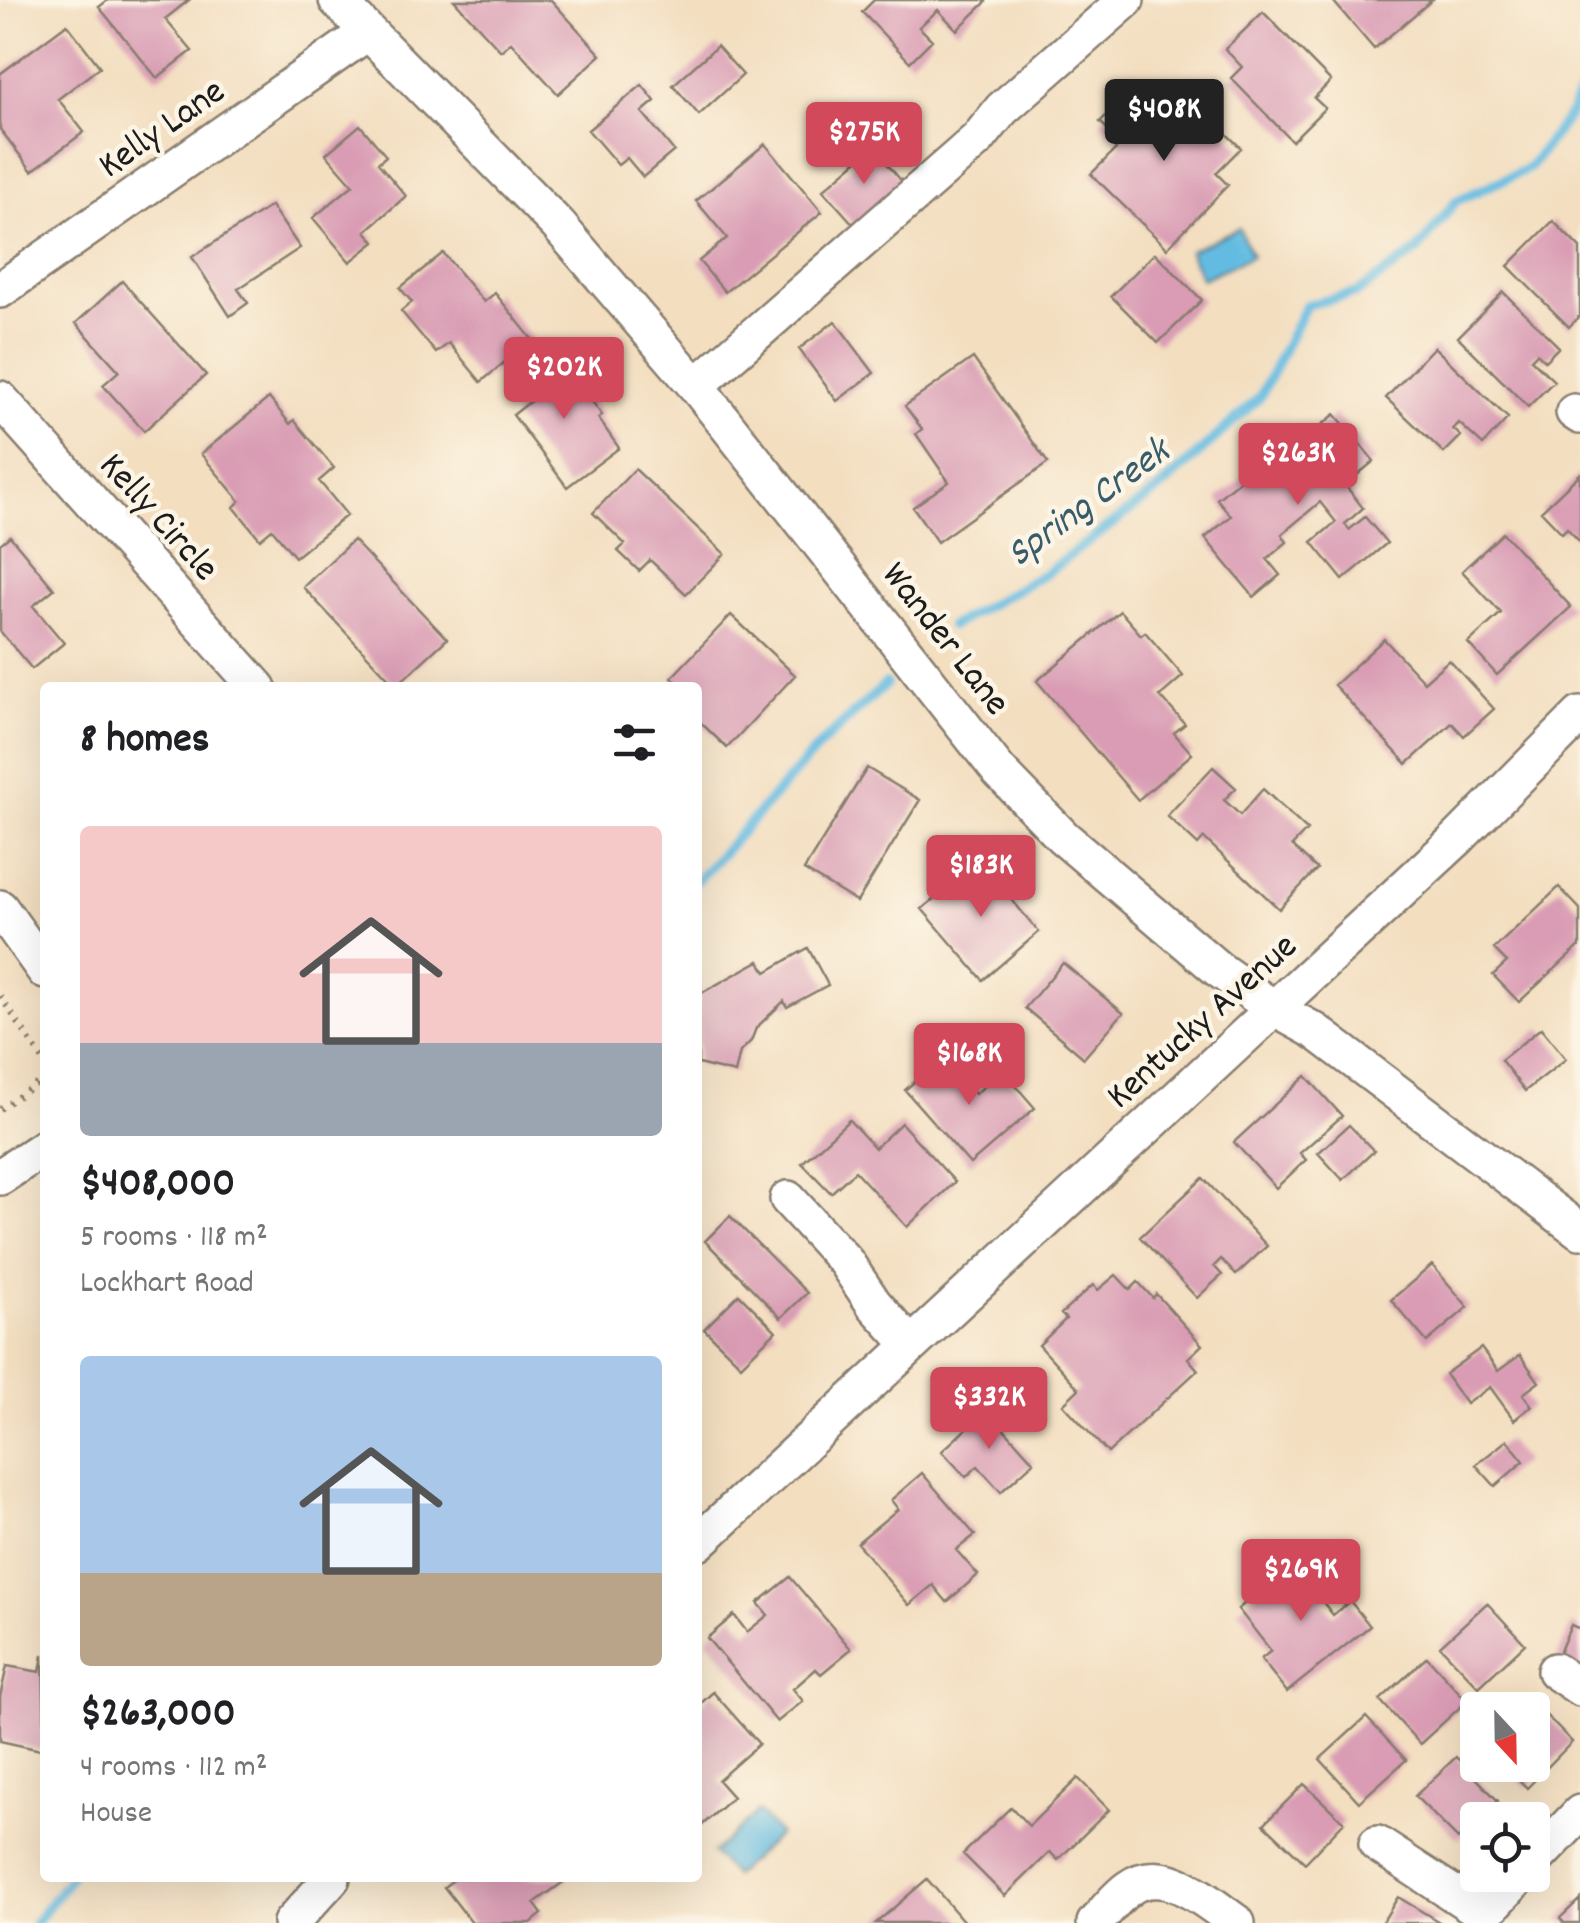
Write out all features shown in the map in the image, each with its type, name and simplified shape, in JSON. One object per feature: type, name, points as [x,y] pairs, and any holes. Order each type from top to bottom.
[{"type":"street","name":"Wander Lane","points":[[337,0],[558,225],[696,386],[999,771],[1063,838],[1218,969],[1273,1008],[1316,1031],[1580,1231]]},
{"type":"street","points":[[696,386],[978,139],[1002,108],[1126,0]]},
{"type":"street","name":"Kelly Lane","points":[[0,290],[368,32]]},
{"type":"street","name":"Kelly Circle","points":[[0,399],[253,682]]},
{"type":"street","name":"Kentucky Avenue","points":[[702,1539],[1459,838],[1580,716]]},
{"type":"street","points":[[0,908],[40,964]]},
{"type":"street","points":[[0,1178],[40,1150]]},
{"type":"street","points":[[788,1199],[845,1262],[874,1304],[911,1345]]},
{"type":"street","points":[[1550,1845],[1580,1814]]},
{"type":"street","points":[[1377,1844],[1480,1911],[1491,1907],[1505,1892]]},
{"type":"street","points":[[1094,1923],[1129,1888],[1146,1878],[1166,1879],[1238,1923]]},
{"type":"street","points":[[291,1923],[328,1882]]},
{"type":"path","points":[[0,996],[40,1055]]},
{"type":"path","points":[[0,1108],[40,1081]]},
{"type":"water","points":[[1239,228],[1252,256],[1202,279],[1189,251]]},
{"type":"water","points":[[758,1811],[779,1834],[734,1876],[713,1853]]},
{"type":"building","points":[[108,0],[189,0],[165,19],[192,51],[157,78],[99,7]]},
{"type":"building","points":[[454,0],[551,0],[601,55],[558,94],[511,42],[501,51]]},
{"type":"building","points":[[874,0],[986,2],[957,30],[938,10],[919,27],[932,40],[910,62],[862,12]]},
{"type":"building","points":[[1336,0],[1432,0],[1374,49]]},
{"type":"building","points":[[1263,12],[1331,81],[1314,98],[1325,108],[1292,141],[1231,78],[1242,67],[1225,49]]},
{"type":"building","points":[[67,24],[100,67],[58,99],[84,132],[32,171],[0,129],[0,74]]},
{"type":"building","points":[[717,46],[743,75],[699,115],[673,85]]},
{"type":"building","points":[[642,85],[655,101],[642,112],[674,151],[643,177],[627,158],[618,165],[588,130]]},
{"type":"building","points":[[1134,87],[1172,124],[1194,102],[1241,148],[1216,173],[1228,185],[1167,248],[1091,174],[1122,143],[1100,122]]},
{"type":"building","points":[[360,125],[386,156],[378,163],[406,196],[366,231],[375,242],[350,262],[313,218],[353,185],[326,154]]},
{"type":"building","points":[[765,144],[822,212],[725,292],[699,261],[727,238],[696,201]]},
{"type":"building","points":[[873,147],[904,184],[855,226],[823,190]]},
{"type":"building","points":[[271,206],[300,248],[238,289],[248,303],[230,316],[192,257]]},
{"type":"building","points":[[1553,221],[1580,248],[1580,315],[1569,327],[1508,266]]},
{"type":"building","points":[[443,253],[484,302],[495,293],[532,339],[481,382],[449,343],[436,353],[401,311],[412,302],[400,288]]},
{"type":"building","points":[[1155,253],[1202,300],[1158,343],[1111,296]]},
{"type":"building","points":[[122,281],[206,375],[144,431],[103,385],[119,371],[76,323]]},
{"type":"building","points":[[1503,292],[1559,347],[1545,361],[1537,353],[1531,359],[1554,381],[1528,407],[1458,337]]},
{"type":"building","points":[[835,321],[874,373],[837,401],[799,349]]},
{"type":"building","points":[[1434,347],[1508,418],[1483,445],[1459,423],[1453,429],[1461,436],[1444,453],[1386,398]]},
{"type":"building","points":[[556,352],[602,415],[598,418],[619,448],[567,487],[513,415],[536,397],[522,378]]},
{"type":"building","points":[[973,358],[1048,463],[937,542],[913,507],[949,482],[916,434],[922,429],[905,406]]},
{"type":"building","points":[[269,398],[290,424],[294,420],[334,468],[319,481],[347,515],[295,557],[272,529],[260,539],[234,507],[240,501],[201,454]]},
{"type":"building","points":[[1335,414],[1374,461],[1345,485],[1363,508],[1345,524],[1349,530],[1365,517],[1387,543],[1343,580],[1312,542],[1336,522],[1320,502],[1282,534],[1287,542],[1267,559],[1280,575],[1254,597],[1205,538],[1231,516],[1217,499],[1252,470],[1259,478]]},
{"type":"building","points":[[635,469],[725,554],[686,594],[650,560],[639,571],[618,551],[625,544],[593,513]]},
{"type":"building","points":[[1580,474],[1580,542],[1567,528],[1562,533],[1541,511]]},
{"type":"building","points":[[1503,533],[1571,607],[1497,675],[1468,643],[1501,613],[1462,571]]},
{"type":"building","points":[[10,536],[54,589],[33,606],[64,643],[32,669],[0,631],[0,544]]},
{"type":"building","points":[[353,540],[447,639],[400,682],[392,682],[303,587]]},
{"type":"building","points":[[1120,611],[1141,635],[1145,632],[1183,676],[1160,696],[1185,724],[1174,733],[1192,754],[1138,800],[1037,681]]},
{"type":"building","points":[[731,615],[795,675],[727,748],[702,724],[702,682],[677,682],[672,677]]},
{"type":"building","points":[[1384,639],[1424,682],[1449,660],[1494,709],[1464,736],[1452,723],[1407,764],[1334,685]]},
{"type":"building","points":[[1213,767],[1236,788],[1224,800],[1240,815],[1263,789],[1307,830],[1292,846],[1317,869],[1279,909],[1204,838],[1198,845],[1167,816]]},
{"type":"building","points":[[867,768],[920,800],[857,902],[804,870]]},
{"type":"building","points":[[979,861],[1039,932],[983,980],[922,909]]},
{"type":"building","points":[[1559,887],[1580,909],[1580,946],[1519,1002],[1493,975],[1507,962],[1494,949]]},
{"type":"building","points":[[808,948],[828,985],[787,1007],[784,1001],[756,1028],[751,1041],[740,1052],[735,1073],[702,1065],[702,993],[759,961],[766,972]]},
{"type":"building","points":[[1063,963],[1123,1013],[1084,1058],[1025,1008]]},
{"type":"building","points":[[1541,1028],[1566,1059],[1525,1091],[1501,1060]]},
{"type":"building","points":[[942,1057],[975,1094],[1003,1071],[1035,1108],[970,1164],[905,1090]]},
{"type":"building","points":[[1306,1076],[1342,1116],[1300,1153],[1306,1160],[1276,1188],[1234,1142]]},
{"type":"building","points":[[849,1120],[875,1148],[901,1123],[955,1182],[907,1227],[855,1171],[831,1193],[802,1163]]},
{"type":"building","points":[[1349,1125],[1374,1151],[1343,1180],[1318,1153]]},
{"type":"building","points":[[1203,1178],[1267,1246],[1236,1275],[1221,1259],[1214,1266],[1222,1275],[1197,1298],[1140,1237]]},
{"type":"building","points":[[730,1216],[807,1293],[781,1318],[705,1241]]},
{"type":"building","points":[[1432,1265],[1468,1307],[1427,1342],[1391,1300]]},
{"type":"building","points":[[1116,1275],[1130,1290],[1138,1282],[1153,1298],[1156,1294],[1202,1345],[1188,1358],[1198,1370],[1108,1453],[1063,1404],[1079,1389],[1039,1345],[1066,1319],[1061,1314],[1093,1285],[1098,1290]]},
{"type":"building","points":[[739,1294],[776,1331],[741,1365],[704,1329]]},
{"type":"building","points":[[1481,1348],[1498,1371],[1520,1355],[1539,1382],[1523,1394],[1532,1406],[1514,1420],[1490,1387],[1466,1404],[1445,1374]]},
{"type":"building","points":[[987,1410],[1034,1462],[1001,1492],[978,1466],[966,1477],[942,1451]]},
{"type":"building","points":[[1507,1440],[1524,1461],[1495,1486],[1476,1465]]},
{"type":"building","points":[[922,1473],[975,1535],[956,1550],[978,1575],[947,1602],[933,1585],[909,1605],[857,1543],[898,1509],[891,1500]]},
{"type":"building","points":[[1317,1563],[1337,1589],[1322,1601],[1333,1615],[1350,1601],[1370,1626],[1287,1692],[1261,1659],[1271,1651],[1238,1609],[1293,1565],[1301,1575]]},
{"type":"building","points":[[790,1577],[851,1649],[821,1674],[816,1669],[793,1689],[803,1701],[777,1722],[707,1638],[734,1615],[747,1632],[768,1615],[758,1603]]},
{"type":"building","points":[[1487,1603],[1525,1644],[1479,1687],[1440,1646]]},
{"type":"building","points":[[1571,1625],[1580,1629],[1580,1669],[1557,1658]]},
{"type":"building","points":[[1427,1657],[1460,1693],[1460,1707],[1420,1744],[1380,1700]]},
{"type":"building","points":[[7,1666],[40,1672],[40,1750],[0,1741],[0,1697]]},
{"type":"building","points":[[713,1692],[759,1744],[718,1780],[733,1797],[702,1825],[702,1702]]},
{"type":"building","points":[[1366,1717],[1406,1760],[1359,1802],[1320,1759]]},
{"type":"building","points":[[1550,1719],[1572,1742],[1550,1764]]},
{"type":"building","points":[[1456,1757],[1460,1761],[1460,1782],[1480,1782],[1498,1801],[1460,1802],[1458,1839],[1415,1796]]},
{"type":"building","points":[[1078,1778],[1109,1810],[1058,1860],[1050,1852],[1005,1896],[963,1854],[1011,1807],[1029,1826]]},
{"type":"building","points":[[1304,1784],[1344,1822],[1305,1863],[1264,1824]]},
{"type":"building","points":[[927,1879],[965,1923],[876,1923]]},
{"type":"building","points":[[451,1882],[563,1882],[534,1903],[542,1914],[531,1923],[472,1923],[444,1887]]},
{"type":"building","points":[[1398,1897],[1441,1923],[1382,1923]]},
{"type":"building","points":[[1580,1899],[1580,1923],[1564,1923],[1560,1918]]},
{"type":"waterway","name":"Spring Creek","points":[[951,626],[1046,573],[1162,487],[1260,397],[1306,305],[1357,293],[1417,251],[1456,201],[1529,168],[1570,114],[1580,92]]},
{"type":"waterway","name":"Spring Creek","points":[[702,876],[819,746],[886,684]]},
{"type":"waterway","name":"Spring Creek","points":[[35,1923],[67,1882]]}]
